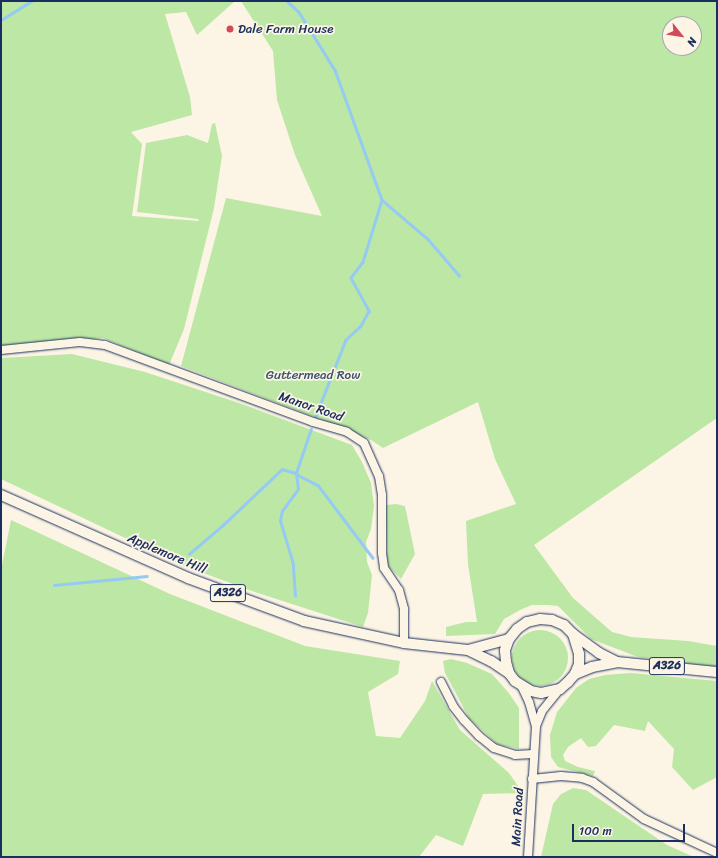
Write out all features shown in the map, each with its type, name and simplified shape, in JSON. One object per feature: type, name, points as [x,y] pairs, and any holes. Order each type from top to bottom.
[{"type":"main road","name":"Applemore Hill","points":[[1,495],[188,578],[304,621],[404,643],[468,650],[491,661],[509,673]]},
{"type":"main road","points":[[540,619],[552,620],[564,625],[573,634],[580,654],[579,664],[575,674],[560,689],[541,693],[522,687],[509,673],[506,656],[509,639],[517,629],[527,622],[540,619]]},
{"type":"main road","name":"A326","points":[[573,634],[599,653],[617,662]]},
{"type":"main road","name":"Applemore Hill","points":[[468,650],[509,639]]},
{"type":"main road","name":"A326","points":[[575,674],[592,667],[617,662],[717,672]]},
{"type":"street","name":"Manor Road","points":[[1,350],[80,342],[104,345],[313,422],[347,432],[364,443],[380,476],[382,495],[382,553],[384,568],[399,590],[404,610],[404,643]]},
{"type":"street","points":[[441,682],[453,706],[464,720],[479,736],[494,748],[515,755],[533,754]]},
{"type":"street","name":"Main Road","points":[[522,687],[529,702],[536,726]]},
{"type":"street","name":"Main Road","points":[[528,857],[533,754],[536,726],[542,711],[560,689]]},
{"type":"street","name":"Main Road","points":[[532,779],[561,776],[582,778],[593,782],[644,819],[717,853]]},
{"type":"green space","points":[[1,1],[235,1],[197,35],[186,12],[165,14],[190,97],[192,115],[131,132],[142,144],[132,216],[199,221],[198,219],[137,212],[146,143],[187,135],[208,143],[212,124],[215,123],[222,156],[214,208],[184,329],[169,365],[103,338],[1,349]]},
{"type":"green space","name":"Guttermead Row","points":[[241,1],[717,1],[717,418],[534,545],[573,598],[612,632],[631,637],[688,641],[717,646],[717,668],[638,657],[591,639],[558,606],[532,605],[520,610],[504,619],[495,634],[446,636],[446,627],[466,622],[477,622],[468,564],[466,521],[516,504],[495,459],[478,402],[383,448],[371,440],[330,423],[181,366],[226,198],[322,216],[295,155],[277,100],[273,51]]},
{"type":"green space","points":[[72,354],[145,372],[239,403],[352,445],[362,462],[371,483],[374,506],[371,529],[366,542],[367,562],[372,575],[368,613],[363,627],[252,591],[184,566],[1,479],[1,358]]},
{"type":"green space","points":[[396,504],[405,506],[415,554],[401,579],[388,566],[387,556],[386,505]]},
{"type":"green space","points":[[11,520],[170,594],[305,646],[400,661],[398,674],[368,692],[376,736],[400,738],[425,701],[432,681],[460,730],[509,773],[523,793],[483,794],[463,846],[436,835],[419,857],[1,857],[1,570]]},
{"type":"green space","points":[[540,630],[551,632],[560,638],[566,647],[568,658],[566,669],[560,678],[551,684],[540,686],[529,684],[520,678],[514,669],[512,658],[514,647],[520,638],[529,632]]},
{"type":"green space","points":[[451,659],[467,663],[492,674],[508,692],[519,708],[519,749],[497,744],[469,718],[445,673],[443,661]]},
{"type":"green space","points":[[631,673],[717,681],[717,777],[693,790],[672,767],[674,749],[648,721],[645,731],[614,725],[596,746],[588,747],[581,738],[568,747],[563,755],[565,761],[578,767],[595,771],[593,776],[558,767],[551,757],[550,735],[557,712],[576,688],[589,679],[605,675]]},
{"type":"green space","points":[[573,788],[586,790],[667,845],[694,857],[541,857],[553,804],[561,794]]},
{"type":"waterway","points":[[1,20],[32,1]]},
{"type":"waterway","points":[[287,1],[299,12],[335,70],[382,200],[363,262],[351,278],[369,311],[361,326],[346,340],[316,416]]},
{"type":"waterway","points":[[382,200],[428,239],[459,275]]},
{"type":"waterway","points":[[189,554],[223,525],[282,469],[296,473],[311,429]]},
{"type":"waterway","points":[[295,596],[293,564],[280,521],[282,511],[298,489],[296,473]]},
{"type":"waterway","points":[[296,474],[318,485],[373,558]]},
{"type":"waterway","points":[[54,585],[147,576]]},
{"type":"place","name":"Dale Farm House","points":[[230,29]]}]
